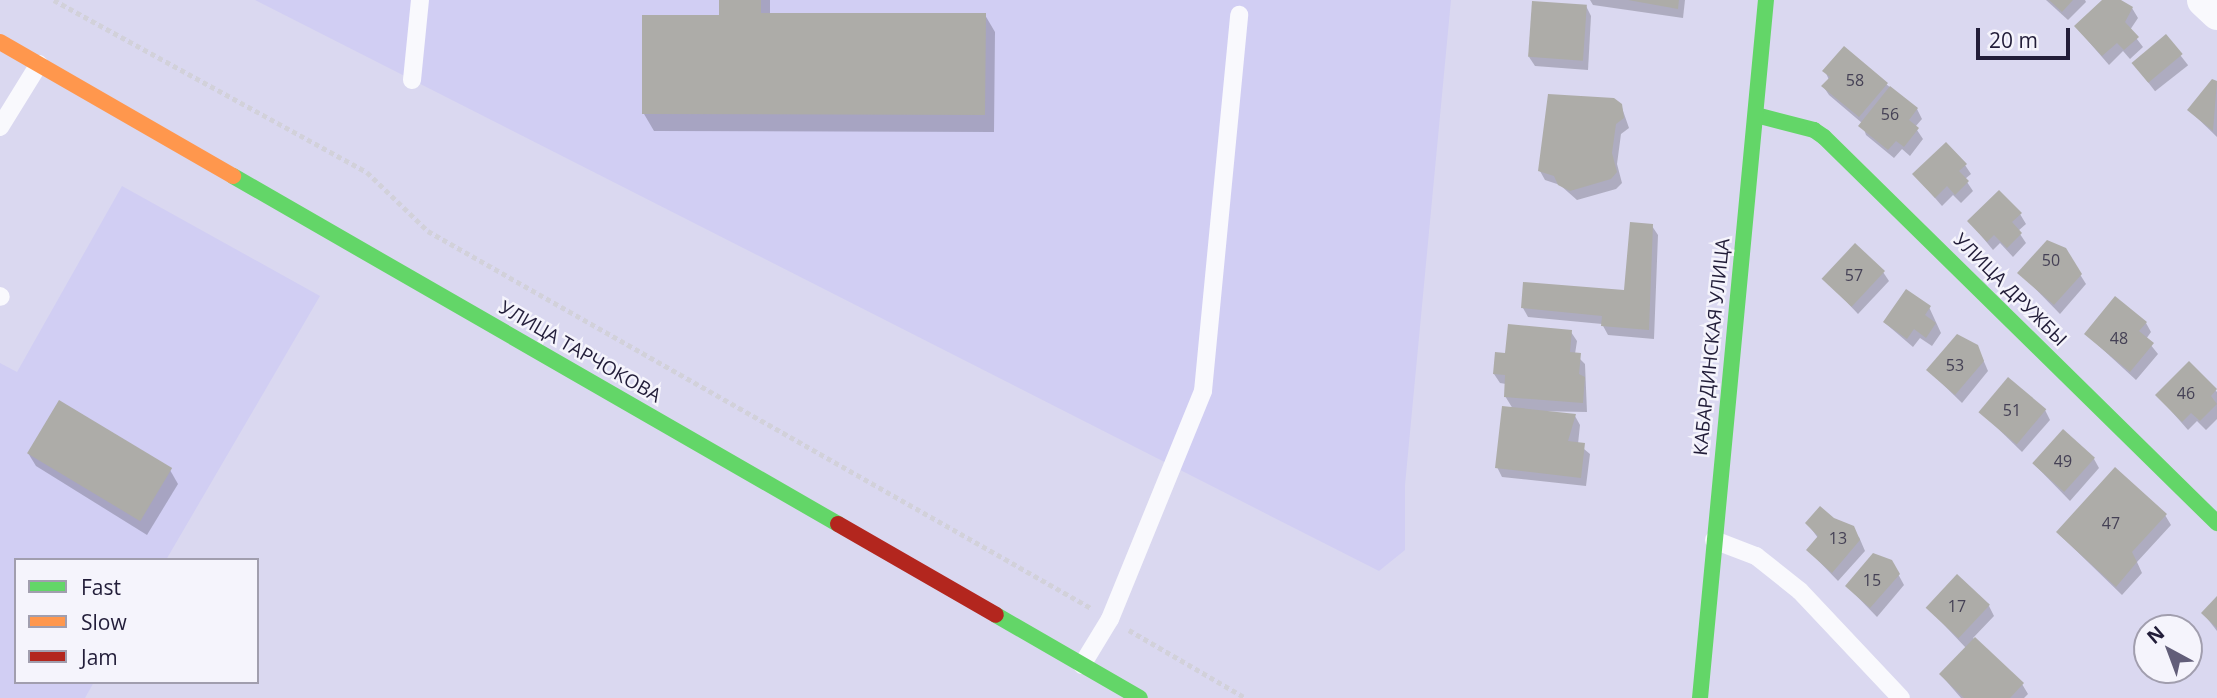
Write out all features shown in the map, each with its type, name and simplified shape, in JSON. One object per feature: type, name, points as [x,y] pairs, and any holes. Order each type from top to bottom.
[{"type":"main road","name":"КАБАРДИНСКАЯ УЛИЦА","points":[[1700,698],[1766,0]]},
{"type":"main road","name":"УЛИЦА ТАРЧОКОВА","points":[[0,42],[1140,698]]},
{"type":"main road","name":"УЛИЦА ДРУЖБЫ","points":[[1756,116],[1814,130],[1825,137],[2217,523]]},
{"type":"street","points":[[2203,0],[2217,13]]},
{"type":"lane","points":[[412,80],[420,0]]},
{"type":"lane","points":[[1083,665],[1110,619],[1203,391],[1239,15]]},
{"type":"lane","points":[[0,127],[38,64]]},
{"type":"lane","points":[[1714,540],[1756,556],[1800,591],[1901,698]]},
{"type":"path","points":[[54,0],[367,172],[428,231],[1246,698]]},
{"type":"shaded area","points":[[255,0],[1451,0],[1405,485],[1405,550],[1379,571]]},
{"type":"shaded area","points":[[122,186],[320,296],[167,558],[14,558],[14,684],[93,684],[85,698],[0,698],[0,363],[17,372]]},
{"type":"building","points":[[719,0],[761,0],[761,13],[986,13],[985,115],[642,114],[642,15],[719,15]]},
{"type":"building","points":[[1628,0],[1679,0],[1678,9]]},
{"type":"building","points":[[2049,0],[2073,0],[2062,12]]},
{"type":"building","points":[[2102,0],[2121,0],[2133,7],[2125,22],[2139,37],[2124,50],[2117,43],[2102,56],[2074,26]]},
{"type":"building","points":[[1532,1],[1587,5],[1583,61],[1528,57]]},
{"type":"building","points":[[2166,34],[2183,54],[2148,83],[2132,63]]},
{"type":"building","points":[[1844,46],[1888,83],[1859,117],[1821,86],[1830,77],[1822,71]]},
{"type":"building","points":[[2212,79],[2217,81],[2213,131],[2187,110]]},
{"type":"building","points":[[1890,86],[1918,108],[1909,120],[1919,128],[1904,147],[1896,141],[1888,150],[1858,126]]},
{"type":"building","points":[[1548,94],[1614,98],[1622,104],[1624,118],[1616,124],[1612,153],[1617,172],[1611,179],[1570,191],[1558,185],[1554,176],[1538,171]]},
{"type":"building","points":[[1946,142],[1967,164],[1959,171],[1969,181],[1955,195],[1947,186],[1935,198],[1912,174]]},
{"type":"building","points":[[1999,190],[2022,213],[2012,222],[2022,233],[2007,248],[1994,235],[1987,242],[1967,221]]},
{"type":"building","points":[[1630,222],[1653,224],[1649,330],[1601,326],[1602,316],[1521,308],[1523,282],[1624,290]]},
{"type":"building","points":[[2047,240],[2066,248],[2082,274],[2054,305],[2017,273]]},
{"type":"building","points":[[1855,243],[1885,271],[1852,307],[1822,279]]},
{"type":"building","points":[[1906,289],[1931,306],[1925,315],[1936,323],[1926,338],[1914,329],[1907,339],[1883,322]]},
{"type":"building","points":[[2115,296],[2147,322],[2139,331],[2154,343],[2130,372],[2084,334]]},
{"type":"building","points":[[1508,324],[1572,330],[1570,352],[1581,353],[1579,374],[1585,377],[1583,403],[1504,397],[1505,375],[1493,374],[1495,352],[1505,353]]},
{"type":"building","points":[[1957,334],[1978,345],[1984,361],[1955,395],[1926,370]]},
{"type":"building","points":[[2189,361],[2217,389],[2211,396],[2217,404],[2200,421],[2191,413],[2182,422],[2155,395]]},
{"type":"building","points":[[2008,377],[2046,409],[2017,444],[1978,412]]},
{"type":"building","points":[[59,400],[172,468],[140,521],[27,453]]},
{"type":"building","points":[[1502,406],[1576,414],[1568,441],[1585,443],[1581,478],[1495,468]]},
{"type":"building","points":[[2063,429],[2095,458],[2064,492],[2032,463]]},
{"type":"building","points":[[2115,467],[2167,514],[2132,552],[2137,562],[2116,587],[2056,532]]},
{"type":"building","points":[[1820,506],[1834,518],[1854,526],[1860,540],[1832,573],[1806,550],[1818,536],[1805,523]]},
{"type":"building","points":[[1873,553],[1892,560],[1900,574],[1870,608],[1845,586]]},
{"type":"building","points":[[1957,574],[1990,605],[1959,638],[1926,608]]},
{"type":"building","points":[[2217,596],[2217,628],[2201,613]]},
{"type":"building","points":[[1975,637],[2024,683],[2010,698],[1964,698],[1939,674]]},
{"type":"traffic: fast","points":[[1700,698],[1766,0]]},
{"type":"traffic: fast","points":[[1756,115],[1814,130],[1824,137],[2217,523]]},
{"type":"traffic: fast","points":[[233,176],[838,524]]},
{"type":"traffic: fast","points":[[996,615],[1140,698]]},
{"type":"traffic: slow","points":[[0,42],[233,176]]},
{"type":"traffic: jam","points":[[838,524],[996,615]]}]
